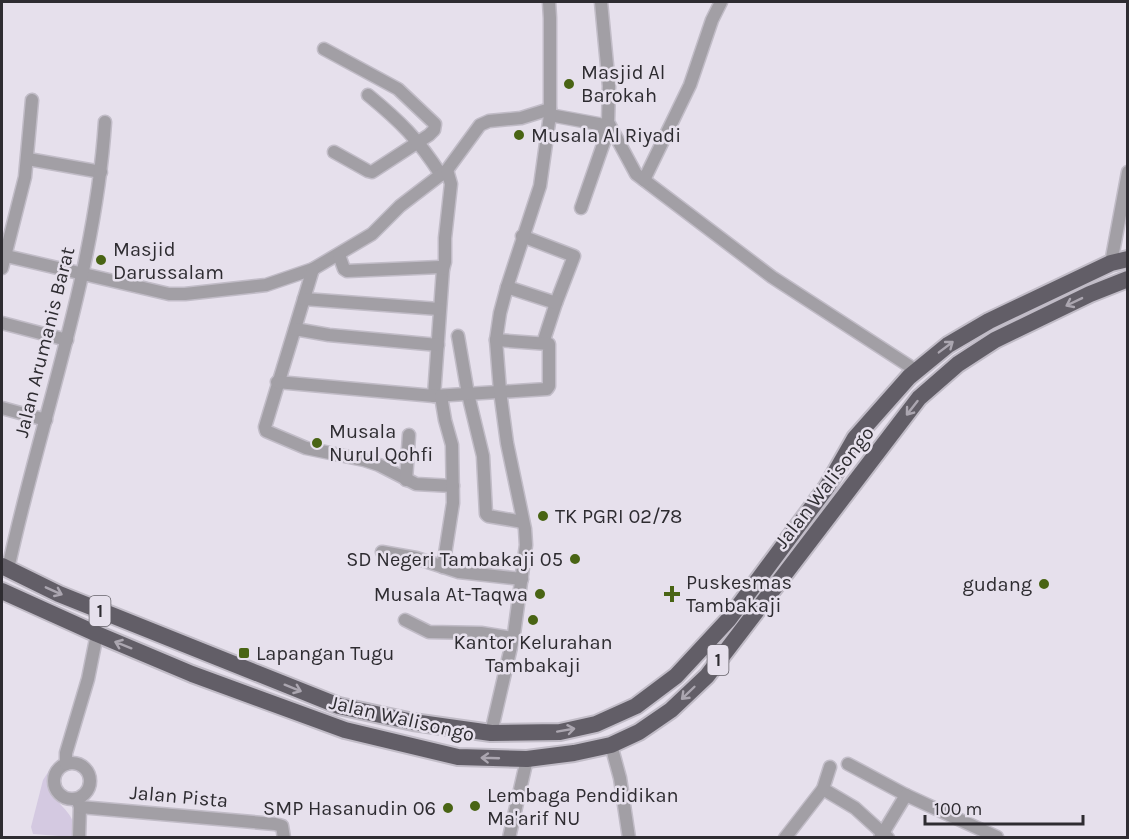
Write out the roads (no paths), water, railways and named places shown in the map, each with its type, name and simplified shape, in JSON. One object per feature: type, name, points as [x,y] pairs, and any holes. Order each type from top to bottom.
[{"type":"highway","name":"Jalan Walisongo","points":[[5,567],[59,594],[339,706],[413,722],[491,733],[561,732],[596,724],[636,706],[676,676],[729,619],[827,487],[855,438],[916,371],[948,345],[989,321],[1111,263],[1128,259]]},
{"type":"highway","name":"Jalan Walisongo","points":[[2,591],[192,674],[345,730],[458,757],[527,759],[574,753],[611,745],[639,732],[671,710],[706,676],[919,398],[958,364],[995,340],[1090,294],[1128,279]]},
{"type":"highway","points":[[192,674],[201,651]]},
{"type":"street","points":[[491,733],[513,638],[526,545],[507,443],[496,340],[507,287],[540,186],[550,112],[549,2]]},
{"type":"street","points":[[601,2],[609,86],[608,122],[636,174],[772,277],[916,371]]},
{"type":"street","points":[[644,180],[690,85],[712,20],[721,2]]},
{"type":"street","points":[[324,49],[398,88],[435,124],[434,130],[419,142],[372,172],[334,152]]},
{"type":"street","points":[[368,95],[400,122],[419,142],[451,184],[439,309],[438,345],[438,396],[452,438],[453,510],[443,567]]},
{"type":"street","points":[[33,100],[28,159],[2,259],[84,273],[126,285],[178,294],[266,285],[313,269],[372,234],[400,206],[444,173],[485,122],[550,112],[604,125],[604,142],[581,208]]},
{"type":"street","name":"Jalan Arumanis Barat","points":[[5,567],[84,273],[100,172],[105,122]]},
{"type":"street","points":[[28,159],[100,172]]},
{"type":"street","points":[[1111,263],[1128,172]]},
{"type":"street","points":[[522,236],[574,256],[543,343]]},
{"type":"street","points":[[339,255],[347,271],[440,267],[443,271]]},
{"type":"street","points":[[313,269],[277,382],[265,427],[266,431],[306,448],[379,465],[416,484],[453,486]]},
{"type":"street","points":[[507,287],[556,303]]},
{"type":"street","points":[[304,299],[439,309]]},
{"type":"street","points":[[2,323],[66,340]]},
{"type":"street","points":[[295,329],[356,338],[438,345]]},
{"type":"street","points":[[458,336],[468,394],[483,456],[486,514],[523,522]]},
{"type":"street","points":[[277,382],[438,396],[547,389],[550,345],[496,340]]},
{"type":"street","points":[[2,408],[46,420]]},
{"type":"street","points":[[406,480],[409,435]]},
{"type":"street","points":[[382,552],[416,558],[459,572],[522,579]]},
{"type":"street","points":[[405,620],[429,632],[481,633],[513,638]]},
{"type":"street","points":[[66,764],[66,753],[88,679],[97,634]]},
{"type":"street","points":[[611,745],[620,778],[629,837]]},
{"type":"street","points":[[509,837],[527,759]]},
{"type":"street","points":[[79,802],[63,797],[54,786],[56,773],[66,764],[80,765],[89,776],[88,789],[79,802],[79,837]]},
{"type":"street","points":[[848,764],[906,795],[996,837]]},
{"type":"street","points":[[791,835],[823,789],[830,767]]},
{"type":"street","points":[[823,789],[855,808],[883,836],[906,795]]},
{"type":"street","name":"Jalan Pista","points":[[79,802],[275,824],[282,826],[284,837]]},
{"type":"place","name":"Masjid Al Barokah","points":[[569,84]]},
{"type":"place","name":"Musala Al Riyadi","points":[[519,135]]},
{"type":"place","name":"Masjid Darussalam","points":[[101,260]]},
{"type":"place","name":"Musala Nurul Qohfi","points":[[317,443]]},
{"type":"place","name":"TK PGRI 02/78","points":[[543,516]]},
{"type":"place","name":"SD Negeri Tambakaji 05","points":[[575,559]]},
{"type":"place","name":"gudang","points":[[1044,584]]},
{"type":"place","name":"Musala At-Taqwa","points":[[540,594]]},
{"type":"place","name":"Puskesmas Tambakaji","points":[[672,594]]},
{"type":"place","name":"Kantor Kelurahan Tambakaji","points":[[533,620]]},
{"type":"place","name":"Lapangan Tugu","points":[[244,653]]},
{"type":"place","name":"Lembaga Pendidikan Ma'arif NU","points":[[475,806]]},
{"type":"place","name":"SMP Hasanudin 06","points":[[448,808]]}]
